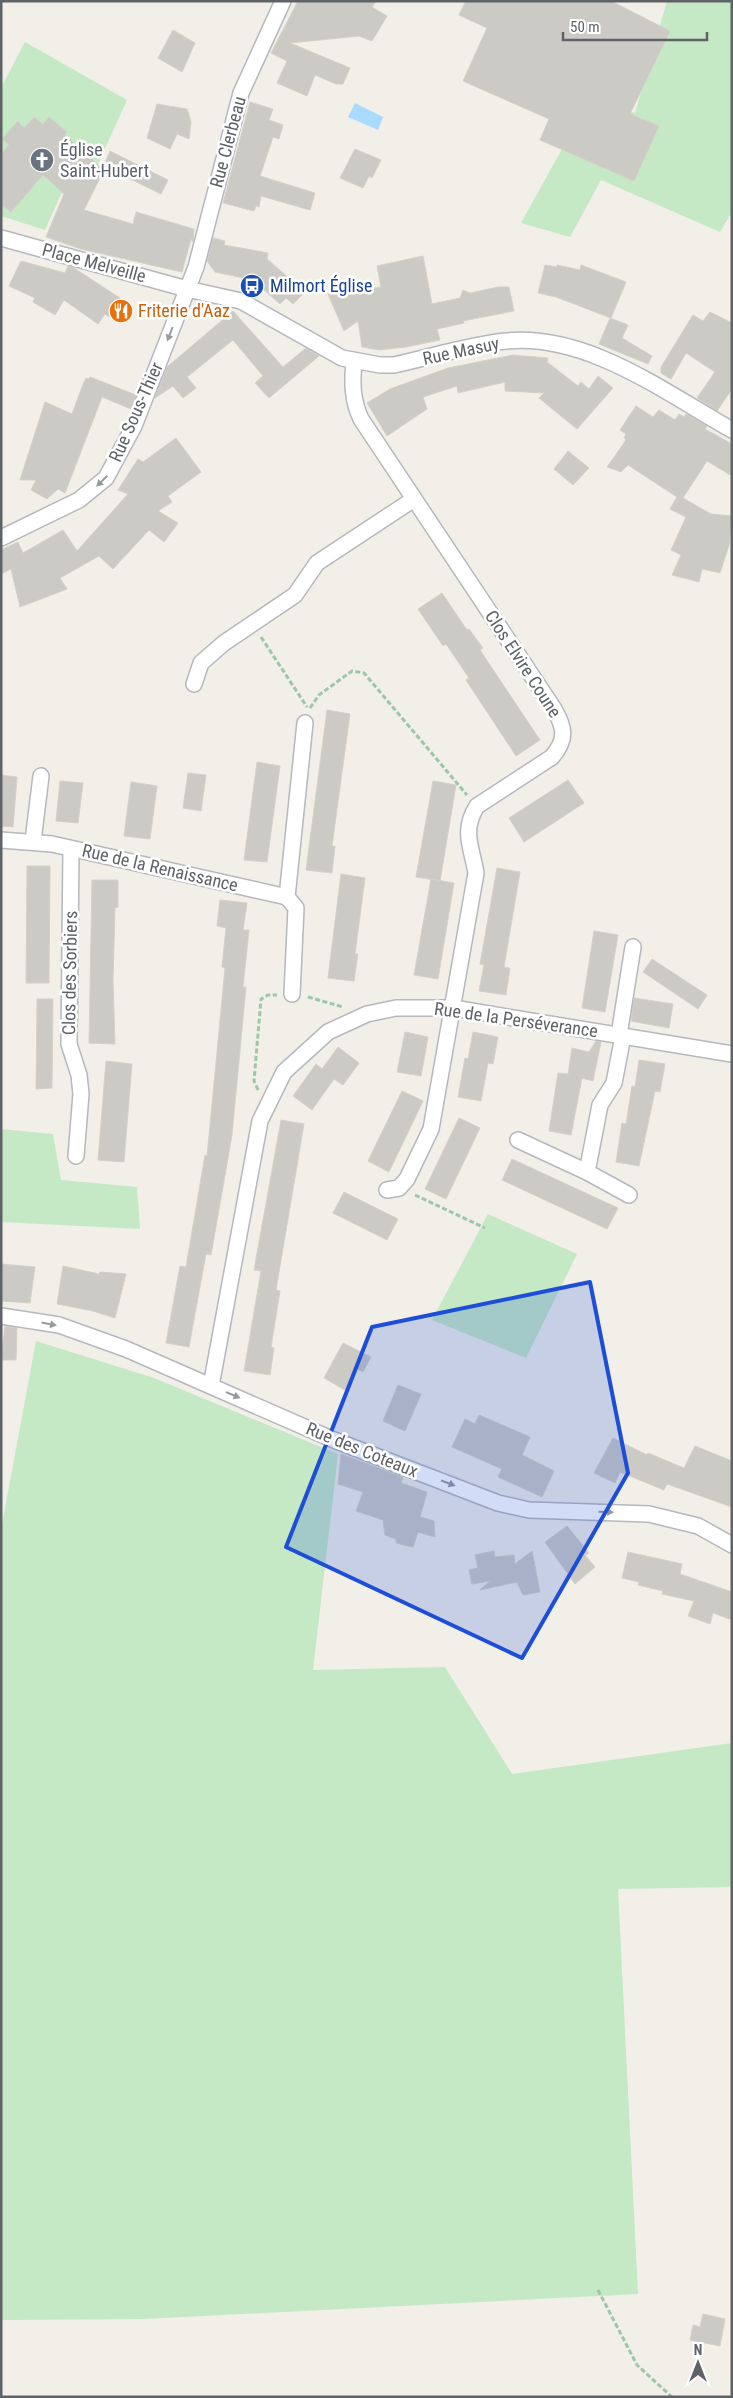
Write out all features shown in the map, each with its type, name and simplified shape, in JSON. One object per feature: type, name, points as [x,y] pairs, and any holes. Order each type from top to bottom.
[{"type":"street","name":"Rue Clerbeau","points":[[187,289],[196,266],[240,93],[283,1]]},
{"type":"street","name":"Place Melveille","points":[[1,238],[187,289]]},
{"type":"street","name":"Rue Masuy","points":[[187,289],[241,301],[342,358],[354,361],[394,365],[506,341],[550,343],[595,354],[732,430]]},
{"type":"street","name":"Rue Sous-Thier","points":[[1,538],[79,500],[106,478],[134,426],[187,289]]},
{"type":"street","name":"Clos Elvire Coune","points":[[354,361],[352,379],[356,408],[414,499],[554,709],[563,727],[560,747],[552,757],[477,806]]},
{"type":"street","points":[[194,684],[201,663],[211,653],[294,596],[317,563],[414,499]]},
{"type":"street","points":[[292,994],[296,908],[287,897],[307,716]]},
{"type":"street","points":[[33,841],[41,776]]},
{"type":"street","points":[[393,1189],[408,1179],[431,1129],[476,873],[467,839],[472,814],[477,806]]},
{"type":"street","name":"Rue de la Renaissance","points":[[1,840],[33,841],[287,897]]},
{"type":"street","name":"Clos des Sorbiers","points":[[71,849],[68,1044],[79,1075],[81,1094],[76,1156]]},
{"type":"street","points":[[587,1172],[600,1105],[614,1083],[633,947]]},
{"type":"street","name":"Rue de la Perséverance","points":[[211,1386],[258,1129],[265,1110],[284,1072],[328,1032],[367,1014],[396,1008],[452,1008],[732,1054]]},
{"type":"street","points":[[518,1140],[587,1172],[629,1195]]},
{"type":"street","name":"Rue des Coteaux","points":[[1,1316],[59,1325],[126,1349],[334,1440],[498,1503],[529,1510],[649,1514],[698,1526],[732,1544]]},
{"type":"path","points":[[252,624],[307,716],[319,695],[352,671],[364,673],[455,783],[477,806]]},
{"type":"path","points":[[265,1110],[254,1080],[261,999],[268,995],[292,994]]},
{"type":"path","points":[[393,1189],[485,1228]]},
{"type":"path","points":[[598,2290],[638,2365],[672,2397]]},
{"type":"highlighted area","points":[[590,1282],[628,1473],[522,1658],[286,1547],[372,1327]]},
{"type":"green space","points":[[667,1],[732,1],[732,212],[720,232],[601,180],[570,237],[521,223],[567,140],[608,104],[635,113]]},
{"type":"green space","points":[[25,42],[127,100],[97,166],[66,183],[45,230],[1,216],[1,204],[11,212],[43,175],[51,182],[67,132],[49,117],[43,124],[33,117],[24,128],[18,122],[2,139],[9,145],[1,154],[1,88]]},
{"type":"green space","points":[[1,1129],[53,1134],[61,1180],[137,1187],[140,1229],[1,1222]]},
{"type":"green space","points":[[488,1214],[577,1254],[526,1358],[432,1320]]},
{"type":"green space","points":[[36,1341],[154,1378],[338,1454],[313,1670],[445,1667],[512,1774],[732,1743],[732,1887],[618,1889],[638,2294],[144,2319],[1,2320],[1,1530]]},
{"type":"water","points":[[355,103],[383,117],[378,130],[348,117]]},
{"type":"building","points":[[298,1],[376,1],[372,7],[387,16],[372,41],[359,36],[290,43],[350,68],[343,84],[336,84],[315,75],[307,96],[277,83],[287,61],[271,53]]},
{"type":"building","points":[[466,1],[611,1],[670,31],[630,114],[659,126],[634,181],[540,140],[549,119],[463,81],[487,28],[459,15]]},
{"type":"building","points":[[173,30],[195,43],[182,72],[158,58]]},
{"type":"building","points":[[250,102],[273,109],[269,120],[283,125],[279,139],[273,137],[260,176],[315,193],[310,210],[261,196],[259,207],[256,206],[254,211],[223,203]]},
{"type":"building","points":[[157,104],[187,109],[191,122],[189,139],[177,134],[170,149],[147,138]]},
{"type":"building","points":[[34,117],[43,124],[49,117],[67,132],[65,135],[104,170],[84,210],[133,224],[136,212],[194,229],[193,242],[191,239],[182,272],[81,249],[46,237],[64,194],[43,175],[11,212],[1,204],[1,154],[9,145],[2,139],[18,121],[24,128]]},
{"type":"building","points":[[355,149],[381,160],[372,178],[369,176],[363,188],[340,178]]},
{"type":"building","points":[[110,151],[168,180],[161,194],[104,166]]},
{"type":"building","points":[[213,238],[225,241],[224,245],[268,253],[267,259],[305,292],[293,304],[286,298],[280,304],[253,280],[215,272],[207,261]]},
{"type":"building","points":[[423,256],[432,304],[460,298],[463,290],[470,293],[498,287],[509,287],[514,311],[463,321],[464,323],[437,329],[440,340],[379,350],[362,347],[358,321],[344,331],[328,294],[381,287],[377,266]]},
{"type":"building","points":[[21,261],[65,273],[68,266],[74,268],[129,304],[117,321],[105,314],[98,324],[64,300],[55,315],[33,302],[35,298],[9,286]]},
{"type":"building","points":[[545,265],[557,267],[557,265],[580,270],[581,265],[626,282],[611,318],[556,297],[538,293]]},
{"type":"building","points":[[233,311],[283,367],[306,348],[319,356],[269,398],[255,383],[263,376],[233,340],[187,377],[196,388],[183,398],[173,386],[155,398],[167,367]]},
{"type":"building","points":[[710,312],[732,323],[732,389],[717,411],[697,398],[715,372],[686,353],[671,379],[661,373],[661,367],[693,315],[703,321]]},
{"type":"building","points":[[610,318],[628,325],[622,338],[652,356],[648,364],[599,344]]},
{"type":"building","points":[[513,355],[548,358],[547,362],[578,386],[581,382],[589,389],[598,376],[613,388],[577,429],[539,398],[544,393],[505,391],[505,382],[458,393],[457,386],[423,397],[427,409],[387,436],[367,403],[390,389],[448,368]]},
{"type":"building","points":[[90,377],[136,395],[131,409],[102,397],[65,493],[58,489],[47,499],[31,490],[36,480],[20,480],[45,402],[72,414],[86,378],[89,379]]},
{"type":"building","points":[[636,406],[653,417],[659,410],[675,420],[679,414],[684,417],[686,414],[707,426],[705,429],[732,444],[732,476],[707,461],[683,498],[711,514],[732,516],[729,545],[720,573],[702,569],[699,582],[672,575],[681,555],[671,550],[686,517],[670,509],[677,497],[628,465],[621,472],[607,467],[626,440],[624,438],[626,434],[620,430]]},
{"type":"building","points":[[176,438],[201,472],[168,496],[172,502],[158,511],[178,523],[164,542],[149,530],[113,569],[99,556],[60,578],[67,589],[20,607],[11,569],[1,574],[1,550],[18,542],[23,553],[63,530],[77,551],[128,494],[118,490],[138,459],[143,462]]},
{"type":"building","points":[[568,451],[589,468],[573,485],[554,469]]},
{"type":"building","points":[[442,593],[467,630],[469,629],[483,648],[480,650],[540,740],[516,756],[466,680],[469,678],[446,644],[443,646],[418,609]]},
{"type":"building","points":[[327,710],[350,714],[332,846],[335,846],[332,873],[306,870]]},
{"type":"building","points":[[257,762],[280,766],[267,862],[244,860]]},
{"type":"building","points":[[188,773],[206,775],[201,811],[183,808]]},
{"type":"building","points":[[1,775],[17,777],[13,827],[1,826]]},
{"type":"building","points":[[568,780],[584,803],[524,842],[509,818]]},
{"type":"building","points":[[60,781],[83,783],[78,823],[56,821]]},
{"type":"building","points":[[433,781],[456,785],[440,881],[416,877]]},
{"type":"building","points":[[131,782],[157,786],[150,839],[124,836]]},
{"type":"building","points":[[27,866],[50,866],[49,983],[26,983]]},
{"type":"building","points":[[497,868],[520,872],[504,967],[510,968],[506,995],[479,991],[484,965],[480,964]]},
{"type":"building","points":[[341,874],[365,878],[355,954],[358,954],[354,981],[328,978]]},
{"type":"building","points":[[431,879],[454,883],[438,979],[414,975]]},
{"type":"building","points":[[92,880],[118,880],[118,907],[115,908],[113,979],[115,1044],[89,1043]]},
{"type":"building","points":[[220,900],[247,903],[243,930],[249,930],[243,987],[246,987],[232,1135],[211,1255],[206,1254],[189,1347],[166,1343],[180,1266],[186,1267],[205,1155],[207,1156],[225,968],[222,967],[226,928],[217,926]]},
{"type":"building","points":[[594,931],[618,935],[605,1012],[582,1008]]},
{"type":"building","points":[[652,959],[707,995],[698,1009],[643,972]]},
{"type":"building","points":[[634,998],[673,1004],[669,1028],[631,1021]]},
{"type":"building","points":[[37,999],[53,999],[52,1088],[36,1089]]},
{"type":"building","points":[[405,1032],[428,1037],[421,1076],[397,1072]]},
{"type":"building","points":[[473,1032],[498,1037],[493,1064],[488,1063],[481,1101],[458,1097],[465,1058],[468,1059]]},
{"type":"building","points":[[596,1041],[601,1042],[593,1081],[582,1078],[571,1135],[549,1131],[558,1073],[568,1074],[572,1048],[589,1052]]},
{"type":"building","points":[[338,1047],[359,1063],[343,1085],[334,1079],[312,1110],[293,1096],[316,1064],[322,1069]]},
{"type":"building","points":[[639,1060],[665,1064],[660,1092],[655,1091],[639,1166],[616,1162],[622,1123],[626,1124],[632,1086],[635,1087]]},
{"type":"building","points":[[106,1061],[132,1064],[124,1162],[98,1160]]},
{"type":"building","points":[[402,1091],[423,1101],[389,1172],[368,1161]]},
{"type":"building","points":[[459,1118],[480,1128],[446,1199],[425,1189]]},
{"type":"building","points":[[281,1120],[304,1124],[276,1290],[280,1291],[271,1347],[274,1348],[270,1375],[244,1371],[261,1271],[254,1270]]},
{"type":"building","points":[[512,1159],[618,1208],[607,1229],[502,1180]]},
{"type":"building","points":[[344,1192],[398,1219],[387,1240],[333,1213]]},
{"type":"building","points":[[1,1264],[35,1267],[30,1303],[1,1301]]},
{"type":"building","points":[[63,1266],[99,1274],[100,1272],[126,1274],[115,1318],[93,1311],[57,1304]]},
{"type":"building","points":[[5,1326],[17,1328],[16,1360],[1,1360]]},
{"type":"building","points":[[343,1343],[371,1357],[363,1372],[356,1368],[345,1390],[324,1378]]},
{"type":"building","points":[[398,1385],[421,1394],[405,1431],[383,1421]]},
{"type":"building","points":[[479,1415],[530,1437],[522,1455],[554,1471],[542,1497],[498,1477],[502,1469],[452,1447],[465,1419],[475,1424]]},
{"type":"building","points":[[613,1438],[647,1455],[648,1453],[684,1468],[695,1446],[732,1461],[732,1507],[667,1484],[664,1490],[620,1472],[615,1483],[594,1473]]},
{"type":"building","points":[[341,1454],[403,1477],[401,1483],[427,1492],[420,1517],[434,1521],[435,1537],[418,1532],[413,1547],[396,1543],[396,1539],[385,1535],[383,1520],[356,1511],[363,1492],[338,1484]]},
{"type":"building","points":[[567,1526],[589,1553],[585,1555],[595,1567],[575,1584],[545,1542]]},
{"type":"building","points":[[494,1551],[495,1557],[514,1555],[515,1564],[532,1551],[540,1592],[523,1595],[517,1582],[480,1590],[490,1581],[472,1584],[469,1570],[478,1568],[475,1555]]},
{"type":"building","points":[[628,1552],[682,1564],[680,1574],[732,1592],[732,1620],[713,1613],[710,1624],[688,1616],[694,1601],[662,1594],[663,1591],[638,1585],[639,1582],[622,1578]]},
{"type":"building","points":[[703,2314],[725,2319],[720,2346],[690,2340],[693,2325],[700,2327]]},
{"type":"place","name":"Église Saint-Hubert","points":[[42,160]]},
{"type":"place","name":"Milmort Église","points":[[252,286]]},
{"type":"place","name":"Friterie d'Aaz","points":[[121,311]]}]
